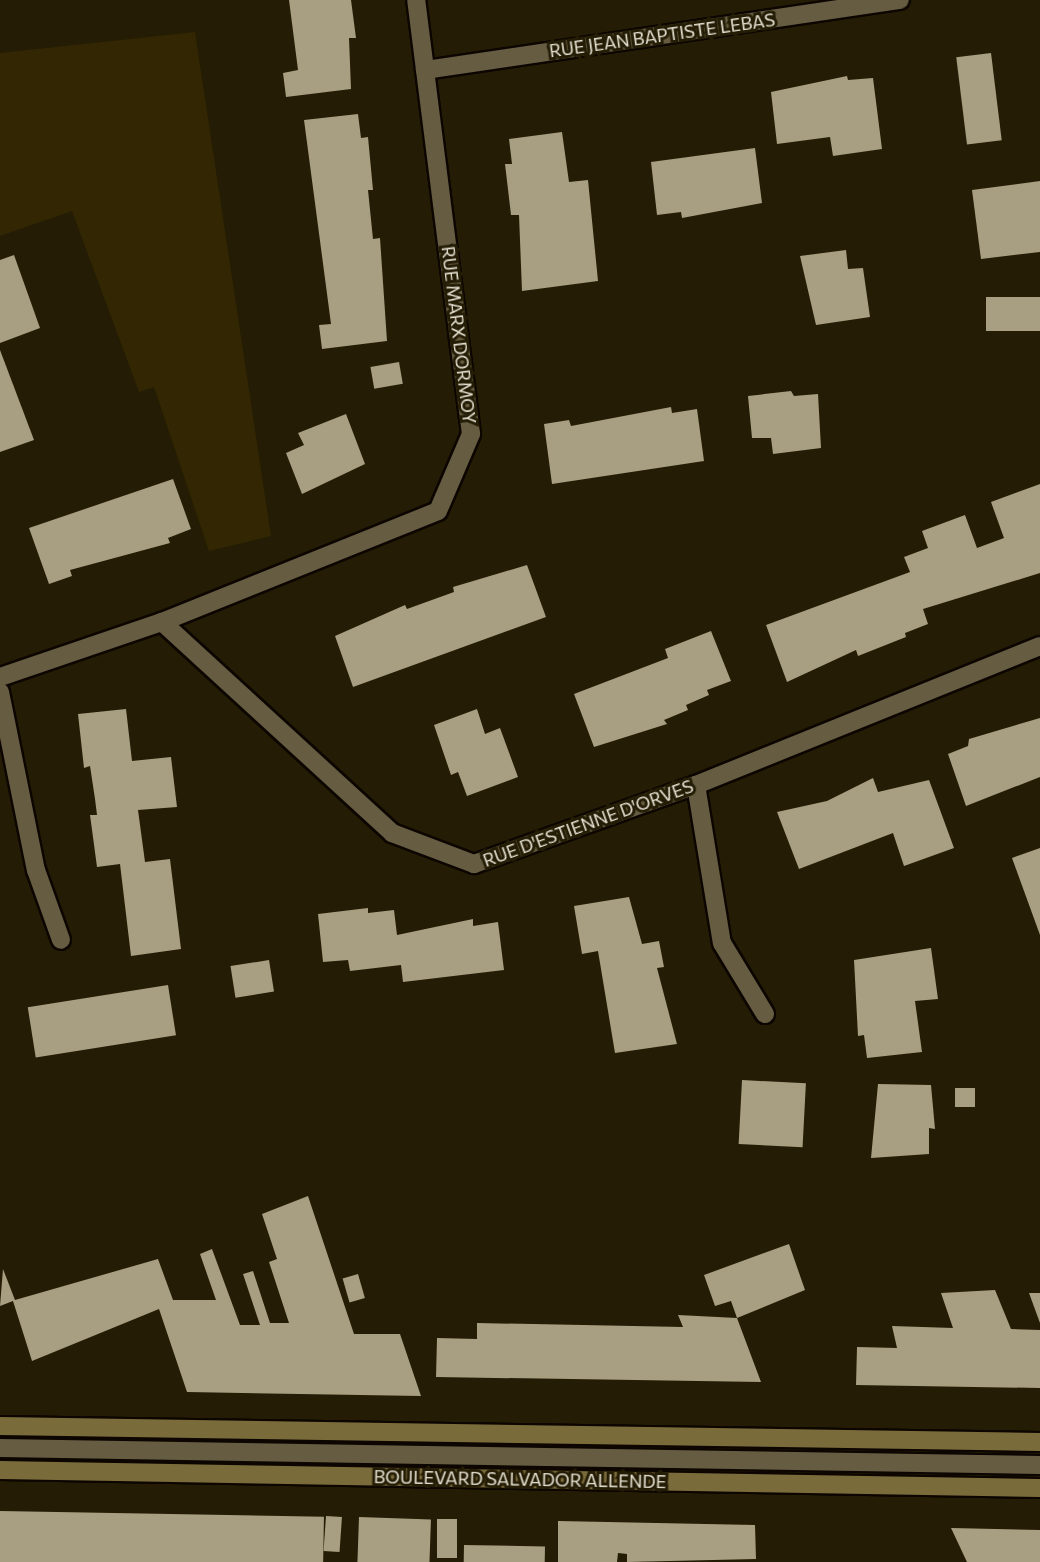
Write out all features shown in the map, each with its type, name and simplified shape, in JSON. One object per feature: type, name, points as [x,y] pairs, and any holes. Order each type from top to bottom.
[{"type":"main road","points":[[0,1426],[1040,1442]]},
{"type":"main road","name":"BOULEVARD SALVADOR ALLENDE","points":[[0,1470],[1040,1488]]},
{"type":"street","name":"RUE MARX DORMOY","points":[[0,677],[162,622],[438,512],[471,434],[416,0]]},
{"type":"street","name":"RUE JEAN BAPTISTE LEBAS","points":[[425,70],[900,0]]},
{"type":"street","name":"RUE D'ESTIENNE D'ORVES","points":[[162,622],[392,833],[449,858],[474,864],[696,785],[1040,646]]},
{"type":"street","points":[[0,692],[36,870],[61,940]]},
{"type":"street","points":[[696,785],[722,943],[765,1014]]},
{"type":"street","points":[[0,1448],[1040,1465]]},
{"type":"shaded area","points":[[195,32],[271,536],[209,551],[154,387],[139,392],[72,211],[0,236],[0,53]]},
{"type":"building","points":[[289,0],[351,0],[356,38],[349,38],[351,89],[286,97],[283,73],[298,70]]},
{"type":"building","points":[[991,53],[1002,140],[967,145],[956,57]]},
{"type":"building","points":[[847,76],[848,80],[873,78],[882,149],[833,156],[830,137],[777,144],[771,92]]},
{"type":"building","points":[[358,114],[361,138],[368,137],[373,190],[368,190],[373,239],[380,238],[387,341],[322,349],[319,325],[331,324],[304,120]]},
{"type":"building","points":[[562,132],[569,182],[588,180],[598,281],[522,291],[519,215],[511,215],[505,164],[512,164],[509,139]]},
{"type":"building","points":[[755,148],[762,203],[682,218],[681,212],[657,215],[651,162]]},
{"type":"building","points":[[1040,181],[1040,252],[981,259],[972,190]]},
{"type":"building","points":[[846,250],[848,269],[863,268],[870,317],[816,325],[800,256]]},
{"type":"building","points":[[14,255],[40,328],[0,343],[0,260]]},
{"type":"building","points":[[986,297],[1040,297],[1040,331],[986,331]]},
{"type":"building","points":[[0,350],[34,440],[0,452]]},
{"type":"building","points":[[399,362],[403,384],[374,389],[370,367]]},
{"type":"building","points":[[791,391],[794,396],[818,394],[821,448],[773,454],[771,438],[752,438],[748,396]]},
{"type":"building","points":[[671,407],[672,413],[697,409],[704,461],[552,484],[544,424],[569,420],[571,426]]},
{"type":"building","points":[[346,414],[365,464],[302,494],[286,453],[304,445],[298,433]]},
{"type":"building","points":[[173,479],[191,529],[168,538],[170,543],[70,570],[72,576],[49,584],[29,528]]},
{"type":"building","points":[[1040,484],[1040,573],[923,609],[928,624],[905,633],[906,637],[858,656],[856,650],[787,682],[766,625],[910,572],[904,557],[928,548],[922,531],[965,515],[977,548],[1004,538],[991,502]]},
{"type":"building","points":[[527,565],[546,617],[353,687],[335,636],[405,605],[407,609],[454,592],[453,587]]},
{"type":"building","points":[[711,631],[731,681],[707,690],[709,695],[686,705],[688,710],[664,720],[667,724],[594,747],[574,694],[668,658],[665,649]]},
{"type":"building","points":[[126,709],[132,761],[171,757],[177,807],[138,810],[145,862],[170,859],[181,949],[131,956],[120,864],[97,867],[90,815],[97,815],[90,766],[84,768],[78,714]]},
{"type":"building","points":[[477,709],[485,734],[500,728],[518,777],[467,796],[458,772],[451,775],[434,725]]},
{"type":"building","points":[[1040,718],[1040,777],[966,806],[948,754],[968,746],[969,739]]},
{"type":"building","points":[[873,778],[878,792],[929,780],[954,848],[904,866],[893,833],[799,869],[777,812],[827,801]]},
{"type":"building","points":[[1040,848],[1040,935],[1012,858]]},
{"type":"building","points":[[629,897],[642,944],[659,941],[664,967],[657,968],[677,1044],[615,1053],[598,951],[582,954],[574,906]]},
{"type":"building","points":[[368,908],[368,913],[394,910],[397,935],[473,919],[473,926],[498,922],[504,970],[403,982],[401,965],[350,971],[348,960],[323,962],[318,914]]},
{"type":"building","points":[[931,948],[938,999],[915,1001],[922,1052],[867,1058],[864,1035],[858,1036],[854,960]]},
{"type":"building","points":[[269,960],[274,992],[235,998],[230,966]]},
{"type":"building","points":[[168,985],[176,1035],[36,1058],[28,1007]]},
{"type":"building","points":[[742,1080],[806,1083],[803,1147],[739,1144]]},
{"type":"building","points":[[878,1084],[931,1085],[935,1129],[929,1128],[929,1154],[871,1158]]},
{"type":"building","points":[[955,1088],[975,1088],[975,1107],[955,1107]]},
{"type":"building","points":[[308,1196],[354,1334],[400,1334],[421,1396],[187,1392],[159,1309],[32,1361],[13,1301],[0,1306],[3,1269],[15,1300],[158,1259],[173,1300],[216,1300],[200,1254],[212,1249],[240,1325],[260,1325],[243,1274],[253,1271],[270,1323],[289,1323],[269,1262],[277,1259],[262,1214]]},
{"type":"building","points":[[789,1244],[805,1290],[737,1318],[731,1301],[715,1306],[704,1275]]},
{"type":"building","points":[[358,1274],[365,1298],[350,1302],[343,1278]]},
{"type":"building","points":[[995,1290],[1011,1329],[1040,1330],[1040,1388],[856,1385],[857,1347],[897,1348],[892,1326],[953,1328],[941,1293]]},
{"type":"building","points":[[1029,1293],[1040,1293],[1040,1323]]},
{"type":"building","points":[[678,1315],[737,1318],[761,1382],[436,1377],[437,1338],[477,1339],[477,1323],[683,1327]]},
{"type":"building","points":[[0,1511],[324,1517],[323,1562],[0,1562]]},
{"type":"building","points":[[326,1516],[342,1517],[340,1552],[324,1551]]},
{"type":"building","points":[[359,1517],[431,1520],[429,1562],[357,1562]]},
{"type":"building","points":[[437,1519],[457,1519],[457,1558],[437,1558]]},
{"type":"building","points":[[558,1521],[755,1525],[756,1559],[627,1562],[627,1554],[618,1553],[617,1562],[558,1562]]},
{"type":"building","points":[[951,1528],[1040,1530],[1040,1562],[967,1562]]},
{"type":"building","points":[[464,1545],[545,1546],[545,1562],[464,1562]]}]
